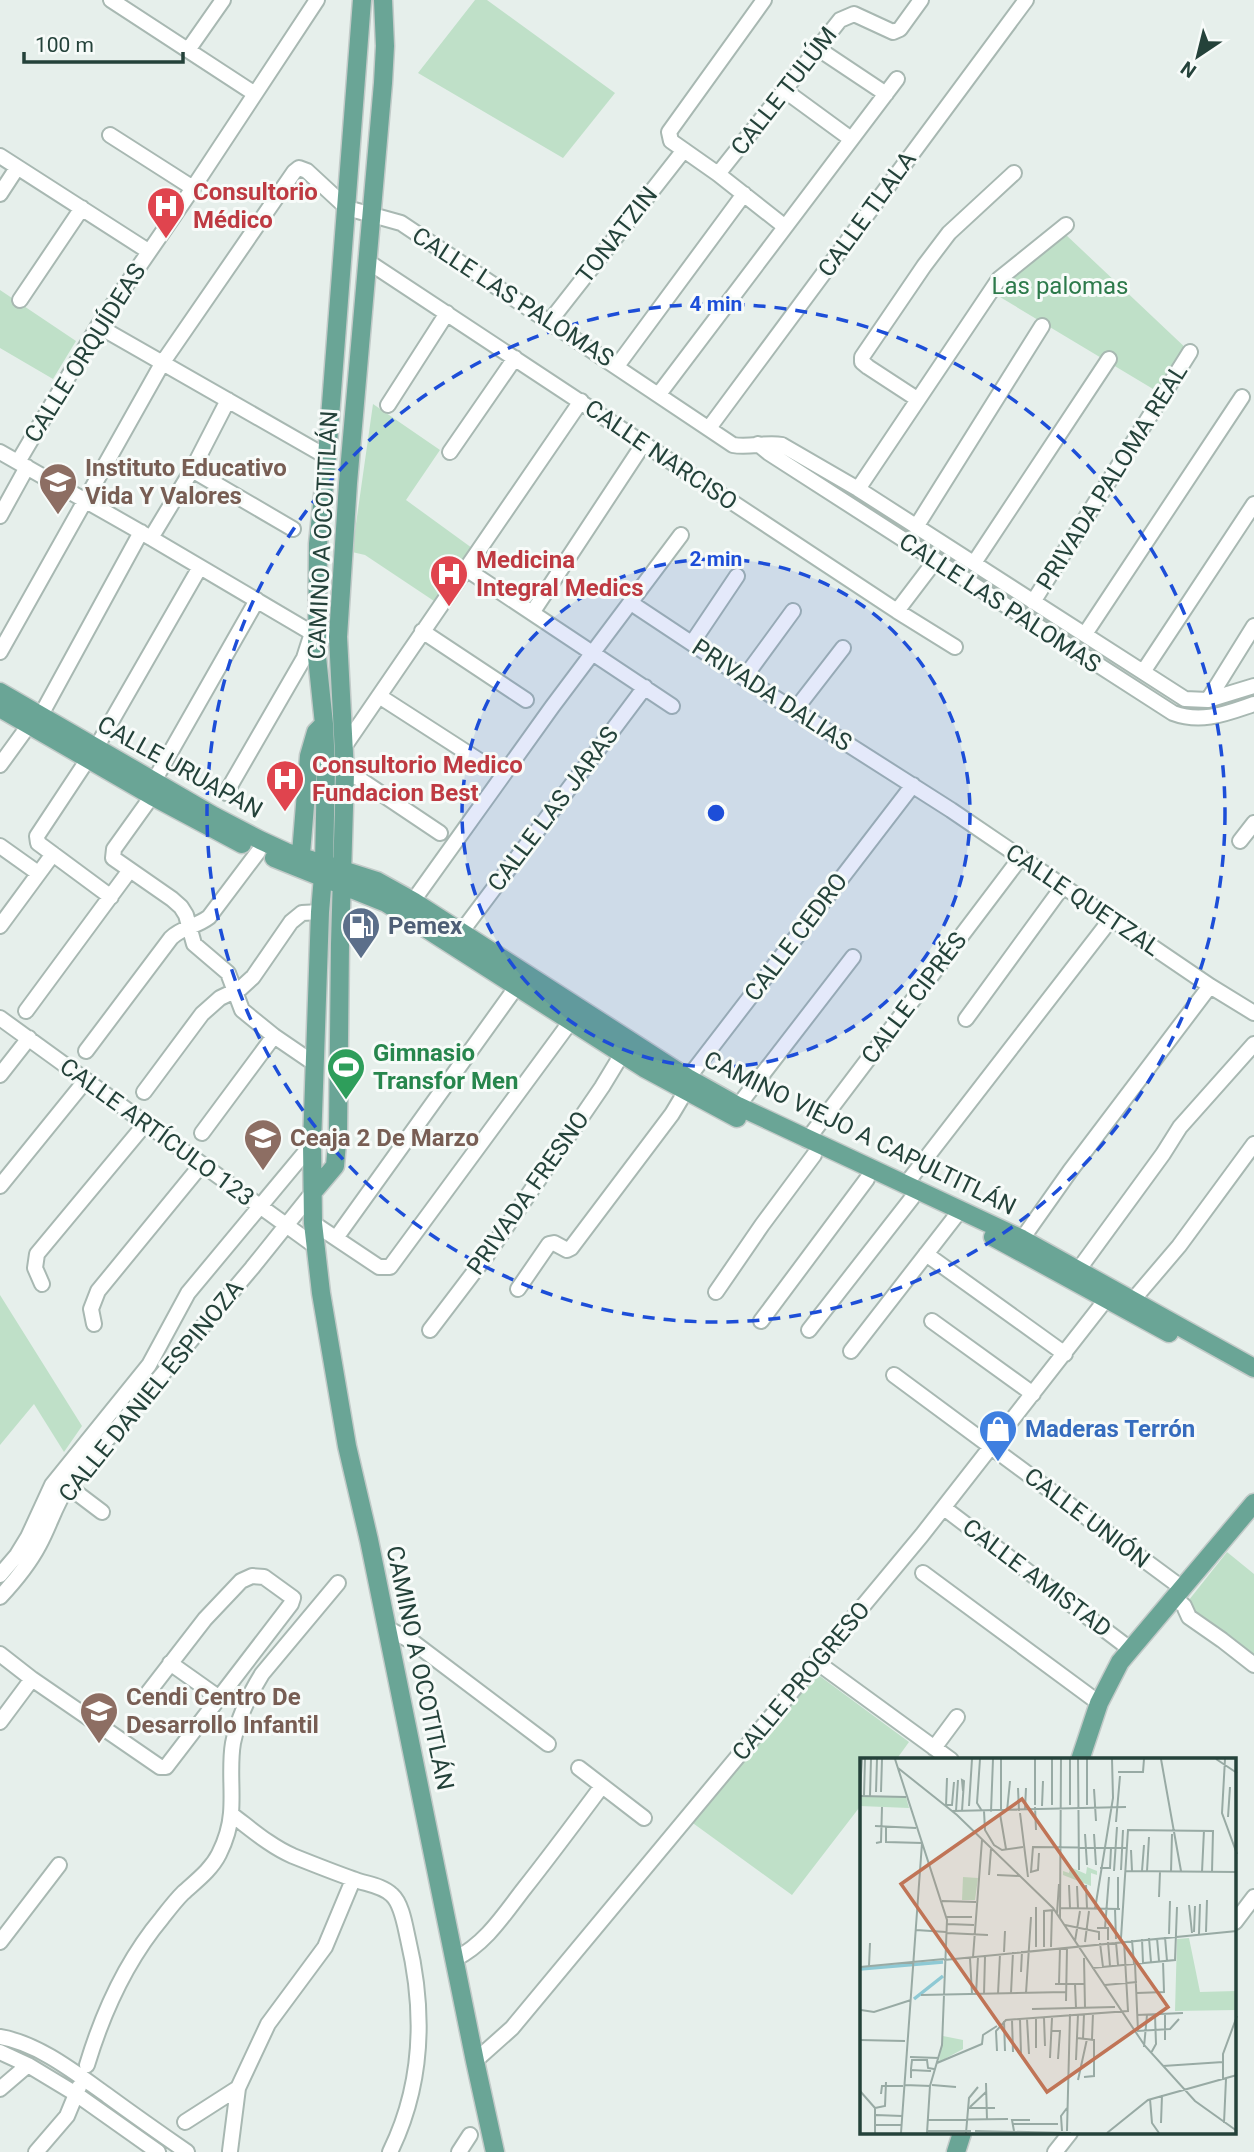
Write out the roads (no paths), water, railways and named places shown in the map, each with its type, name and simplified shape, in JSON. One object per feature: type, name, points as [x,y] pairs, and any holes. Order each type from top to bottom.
[{"type":"main road","name":"CAMINO A OCOTITLÁN","points":[[313,1192],[332,1171],[336,1162],[345,773],[338,637],[345,524],[383,83],[383,0]]},
{"type":"main road","name":"CAMINO A OCOTITLÁN","points":[[358,3],[347,208],[318,544],[315,633],[326,767],[315,1064],[313,1223],[347,1446],[495,2152]]},
{"type":"main road","name":"CALLE URUAPAN","points":[[0,692],[35,720],[153,789],[260,840],[300,863]]},
{"type":"main road","name":"CALLE URUAPAN","points":[[0,708],[35,720]]},
{"type":"main road","points":[[300,863],[309,756],[316,733],[324,724]]},
{"type":"main road","name":"CALLE URUAPAN","points":[[153,789],[202,824],[258,852],[342,877]]},
{"type":"main road","name":"CAMINO VIEJO A CAPULTITLÁN","points":[[342,877],[377,881],[413,901],[462,931],[686,1084],[738,1106],[867,1179],[909,1191],[955,1217],[1110,1294],[1254,1381]]},
{"type":"main road","name":"CAMINO VIEJO A CAPULTITLÁN","points":[[342,877],[622,1054],[811,1147],[1022,1239],[1079,1269],[1110,1294],[1133,1300],[1254,1368]]},
{"type":"main road","points":[[1081,1758],[1099,1703],[1112,1675],[1130,1649],[1254,1503]]},
{"type":"main road","points":[[956,2152],[962,2134]]},
{"type":"street","points":[[111,0],[127,4],[188,50],[255,94]]},
{"type":"street","points":[[188,50],[223,0]]},
{"type":"street","name":"CALLE ORQUÍDEAS","points":[[0,516],[23,465],[98,326],[317,0]]},
{"type":"street","points":[[764,0],[669,132],[670,141],[718,174],[784,226]]},
{"type":"street","name":"CALLE TULÚM","points":[[718,174],[840,20],[854,14],[893,32],[900,29],[921,0]]},
{"type":"street","name":"CALLE TLALA","points":[[709,428],[1026,0]]},
{"type":"street","points":[[817,48],[886,94]]},
{"type":"street","points":[[659,394],[897,79]]},
{"type":"street","points":[[784,90],[850,139]]},
{"type":"street","points":[[110,135],[193,188]]},
{"type":"street","name":"TONATZIN","points":[[550,321],[684,150]]},
{"type":"street","points":[[0,156],[148,251]]},
{"type":"street","points":[[0,194],[17,168]]},
{"type":"street","points":[[0,652],[163,362],[294,172],[303,169],[347,208]]},
{"type":"street","points":[[917,399],[868,367],[862,362],[862,357],[948,233],[1014,173]]},
{"type":"street","name":"CALLE TULÚM","points":[[617,366],[744,194]]},
{"type":"street","points":[[20,300],[82,208]]},
{"type":"street","name":"CALLE LAS PALOMAS","points":[[347,208],[401,223],[737,446],[758,443],[782,445],[858,489],[1185,699],[1208,700],[1254,686]]},
{"type":"street","points":[[858,489],[1004,273],[1066,225]]},
{"type":"street","name":"CALLE NARCISO","points":[[367,261],[897,611],[956,647]]},
{"type":"street","points":[[388,405],[447,313]]},
{"type":"street","points":[[98,326],[327,457]]},
{"type":"street","points":[[916,527],[1042,326]]},
{"type":"street","name":"PRIVADA PALOMA REAL","points":[[1033,602],[1190,352]]},
{"type":"street","points":[[450,452],[515,358]]},
{"type":"street","points":[[974,563],[1109,359]]},
{"type":"street","points":[[1085,634],[1242,397]]},
{"type":"street","points":[[0,765],[35,720],[146,535],[191,470],[228,400]]},
{"type":"street","points":[[344,747],[581,401]]},
{"type":"street","points":[[532,613],[644,443]]},
{"type":"street","name":"CALLE LAS PALOMAS","points":[[758,443],[769,453],[934,561],[1173,713],[1186,718],[1210,718],[1254,704]]},
{"type":"street","points":[[0,452],[315,633],[338,637]]},
{"type":"street","points":[[191,470],[293,530]]},
{"type":"street","points":[[1143,672],[1254,504]]},
{"type":"street","points":[[413,901],[681,535]]},
{"type":"street","points":[[897,611],[934,561]]},
{"type":"street","points":[[110,897],[38,843],[37,836],[92,754],[200,566]]},
{"type":"street","points":[[466,569],[672,706]]},
{"type":"street","points":[[692,643],[737,576]]},
{"type":"street","points":[[257,600],[153,789],[113,852],[116,861],[172,899],[186,915],[194,944],[224,969],[242,1010],[315,1064]]},
{"type":"street","name":"PRIVADA DALIAS","points":[[631,603],[913,785]]},
{"type":"street","points":[[744,678],[793,611]]},
{"type":"street","points":[[1208,700],[1254,626]]},
{"type":"street","points":[[422,631],[526,700]]},
{"type":"street","points":[[226,793],[304,658],[315,633]]},
{"type":"street","points":[[795,710],[843,648]]},
{"type":"street","name":"CALLE LAS JARAS","points":[[462,931],[645,687]]},
{"type":"street","points":[[379,696],[486,765]]},
{"type":"street","points":[[345,773],[358,778],[440,833]]},
{"type":"street","name":"CALLE QUETZAL","points":[[913,785],[1254,1013]]},
{"type":"street","name":"CALLE CEDRO","points":[[518,1289],[549,1244],[554,1243],[567,1250],[571,1248],[672,1114],[686,1084],[913,785]]},
{"type":"street","points":[[1240,841],[1254,823]]},
{"type":"street","points":[[0,846],[38,873]]},
{"type":"street","points":[[86,1051],[165,945],[176,933],[198,925],[209,917],[258,852]]},
{"type":"street","points":[[1,923],[53,854]]},
{"type":"street","name":"CALLE CIPRÉS","points":[[716,1292],[811,1147],[1021,857]]},
{"type":"street","points":[[26,1011],[130,870]]},
{"type":"street","points":[[966,1019],[1063,886]]},
{"type":"street","points":[[144,1092],[202,1014],[220,998],[253,977],[302,913],[320,912]]},
{"type":"street","points":[[808,1330],[1111,919]]},
{"type":"street","points":[[738,1106],[853,957]]},
{"type":"street","points":[[336,1238],[517,986]]},
{"type":"street","points":[[1022,1239],[1210,986]]},
{"type":"street","name":"CALLE ARTÍCULO 123","points":[[0,1017],[315,1246]]},
{"type":"street","points":[[313,1223],[379,1267],[390,1267],[571,1021]]},
{"type":"street","points":[[202,1133],[274,1036]]},
{"type":"street","points":[[0,1075],[29,1038]]},
{"type":"street","points":[[1079,1269],[1180,1127],[1254,1044]]},
{"type":"street","name":"PRIVADA FRESNO","points":[[430,1330],[487,1255],[622,1054]]},
{"type":"street","points":[[0,1186],[86,1080]]},
{"type":"street","points":[[42,1284],[35,1268],[37,1254],[146,1124]]},
{"type":"street","name":"CALLE DANIEL ESPINOZA","points":[[0,1597],[40,1543],[62,1482],[149,1365],[188,1293],[313,1144]]},
{"type":"street","points":[[1133,1300],[1179,1246],[1254,1144]]},
{"type":"street","points":[[94,1324],[91,1309],[98,1291],[202,1164]]},
{"type":"street","points":[[761,1321],[867,1179]]},
{"type":"street","name":"CALLE DANIEL ESPINOZA","points":[[0,1575],[17,1555],[45,1498],[152,1387],[313,1192]]},
{"type":"street","points":[[851,1352],[955,1217]]},
{"type":"street","points":[[926,1254],[1065,1354]]},
{"type":"street","name":"CALLE PROGRESO","points":[[475,2061],[512,2028],[818,1662],[993,1447],[1110,1294]]},
{"type":"street","points":[[932,1321],[1033,1394]]},
{"type":"street","name":"CALLE UNIÓN","points":[[894,1375],[993,1447],[1178,1593],[1189,1617],[1254,1665]]},
{"type":"street","points":[[62,1482],[102,1512]]},
{"type":"street","name":"CALLE AMISTAD","points":[[944,1508],[1130,1649]]},
{"type":"street","points":[[923,1573],[1099,1703]]},
{"type":"street","points":[[0,1654],[32,1679],[163,1768],[169,1765],[293,1598],[264,1577],[252,1576],[241,1581],[205,1619],[146,1694]]},
{"type":"street","points":[[36,2152],[67,2116],[119,1982],[141,1946],[182,1894],[200,1879],[218,1856],[231,1814],[233,1743],[244,1707],[262,1674],[338,1583]]},
{"type":"street","points":[[387,1628],[413,1643],[548,1744]]},
{"type":"street","points":[[818,1662],[948,1758]]},
{"type":"street","points":[[170,1663],[218,1697]]},
{"type":"street","points":[[0,1721],[32,1679]]},
{"type":"street","points":[[934,1748],[957,1717]]},
{"type":"street","points":[[579,1768],[644,1818]]},
{"type":"street","points":[[455,1959],[481,1942],[552,1854],[602,1786]]},
{"type":"street","points":[[231,1814],[282,1850],[353,1880],[381,1888],[395,1898],[415,1968],[419,2027],[416,2071],[409,2102],[390,2152]]},
{"type":"street","points":[[0,1942],[59,1865]]},
{"type":"street","points":[[230,2151],[238,2088],[268,2024],[325,1947],[353,1880]]},
{"type":"street","points":[[1236,1921],[1254,1897]]},
{"type":"street","points":[[0,2037],[30,2046],[84,2071],[187,2152]]},
{"type":"street","points":[[0,2052],[29,2065],[76,2094],[151,2150],[167,2138]]},
{"type":"street","points":[[0,2089],[29,2065]]},
{"type":"street","points":[[185,2122],[238,2088]]},
{"type":"street","points":[[1055,2152],[1069,2134]]},
{"type":"street","points":[[459,2152],[470,2135]]},
{"type":"place","name":"Consultorio Médico","points":[[166,240]]},
{"type":"place","name":"Instituto Educativo Vida Y Valores","points":[[58,516]]},
{"type":"place","name":"Medicina Integral Medics","points":[[449,608]]},
{"type":"place","name":"Consultorio Medico Fundacion Best","points":[[285,813]]},
{"type":"place","name":"Pemex","points":[[361,960]]},
{"type":"place","name":"Gimnasio Transfor Men","points":[[346,1101]]},
{"type":"place","name":"Ceaja 2 De Marzo","points":[[263,1172]]},
{"type":"place","name":"Maderas Terrón","points":[[998,1463]]},
{"type":"place","name":"Cendi Centro De Desarrollo Infantil","points":[[99,1745]]},
{"type":"park label","name":"Las palomas","points":[[1060,286]]}]
